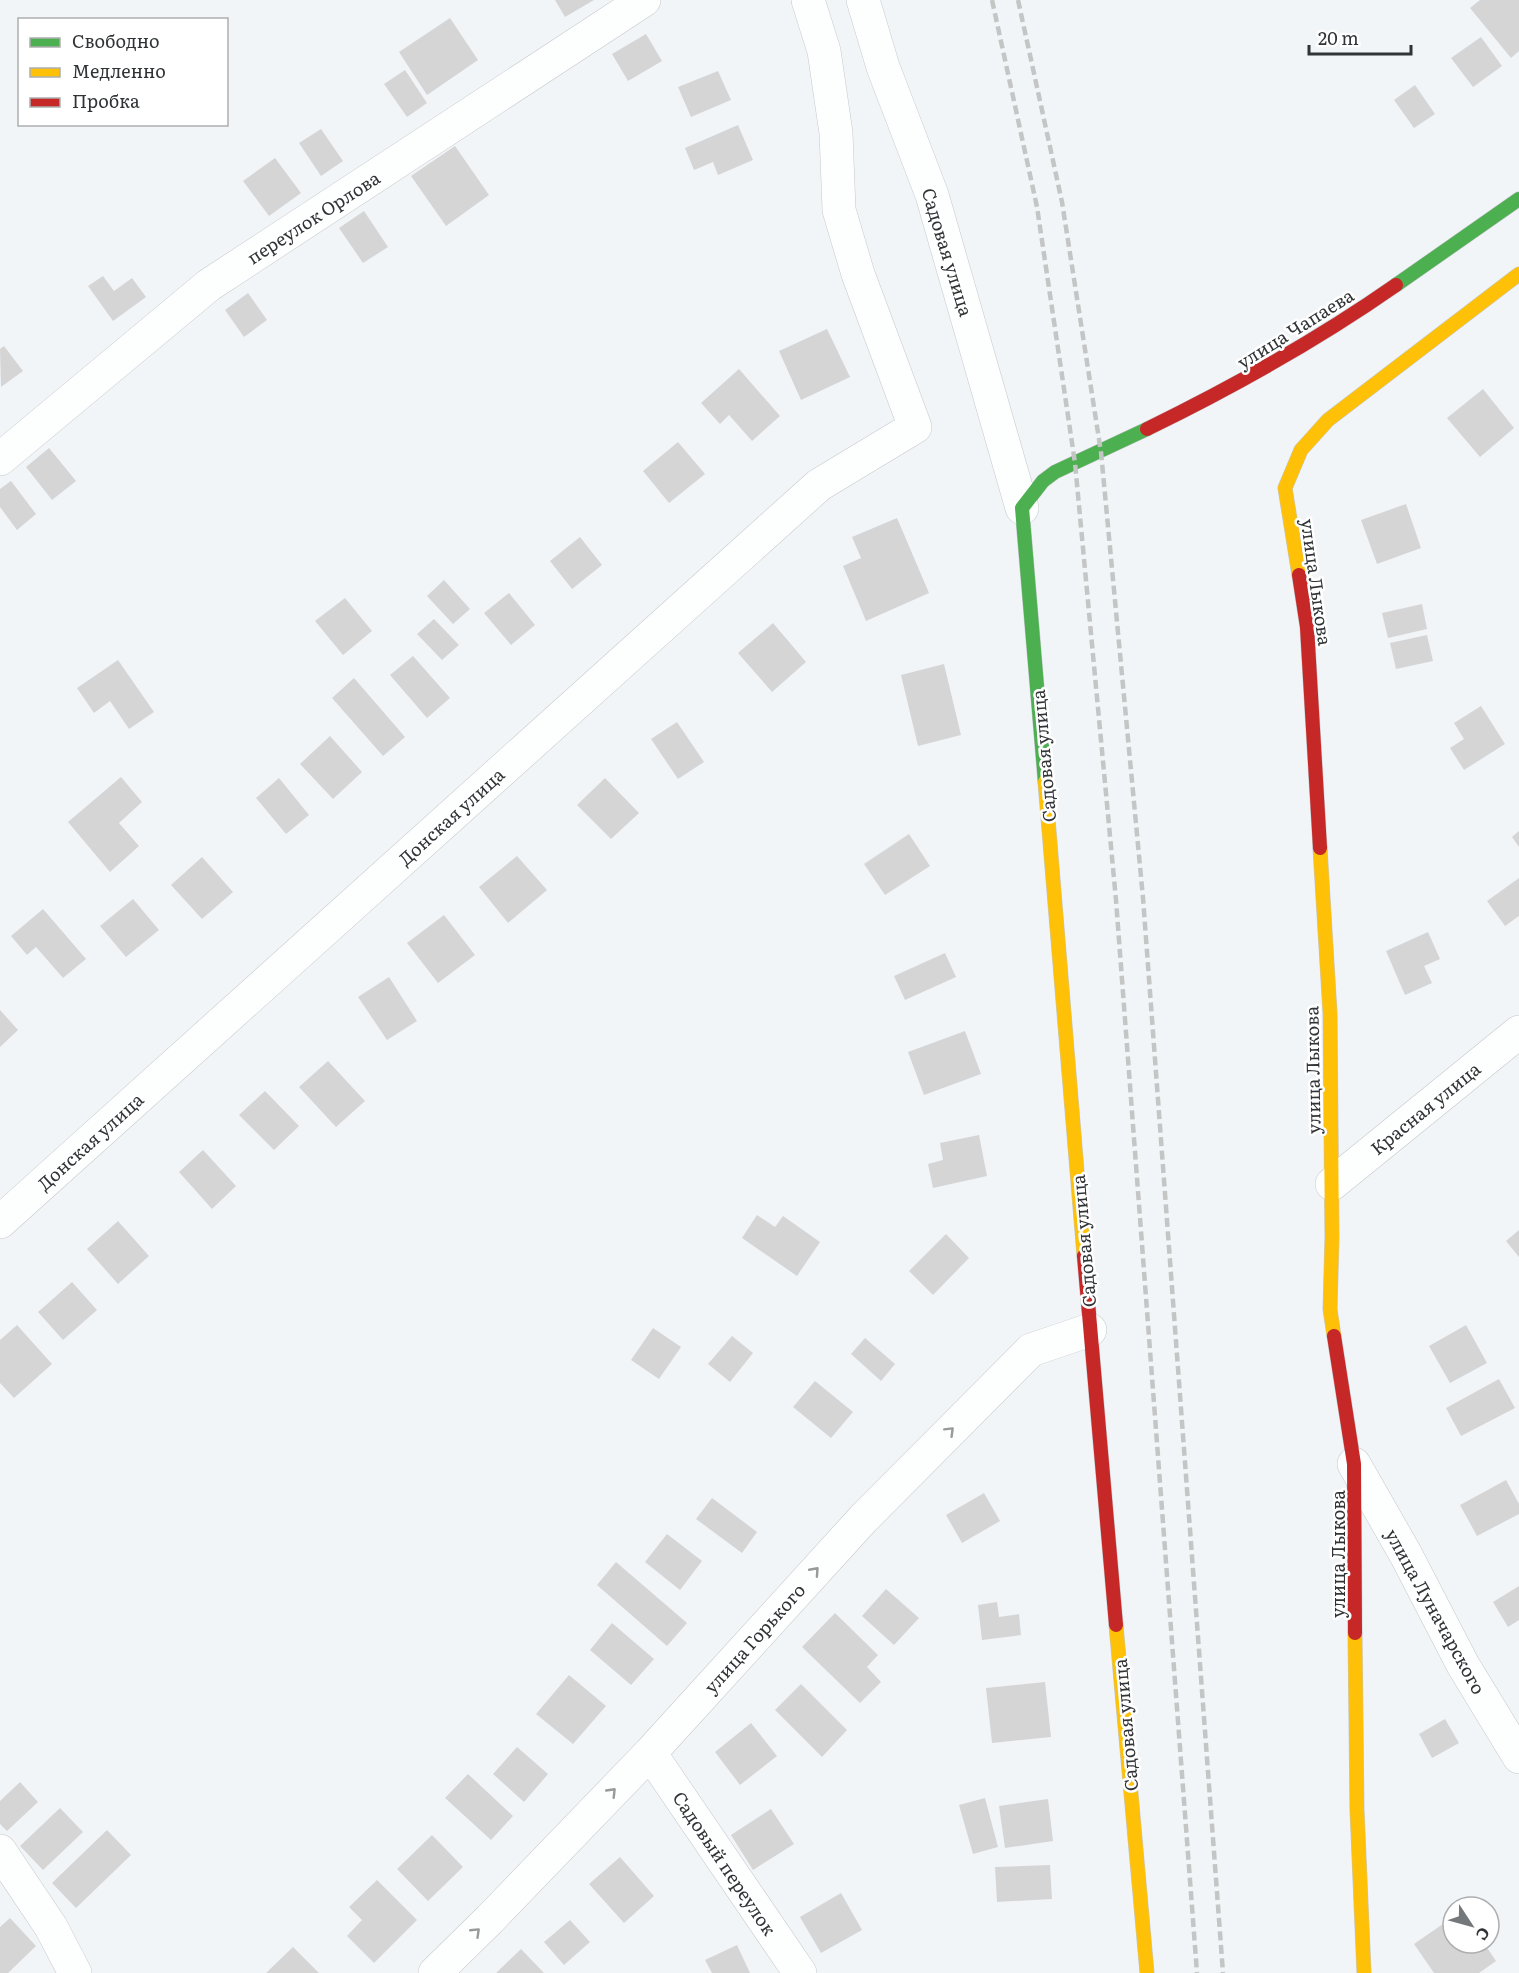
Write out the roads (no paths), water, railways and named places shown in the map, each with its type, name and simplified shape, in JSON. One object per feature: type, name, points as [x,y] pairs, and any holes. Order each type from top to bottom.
[{"type":"street","name":"переулок Орлова","points":[[0,459],[209,285],[644,0]]},
{"type":"street","name":"Донская улица","points":[[0,1222],[819,485],[915,427],[858,274],[839,210],[837,133],[824,51],[808,0]]},
{"type":"street","name":"Садовая улица","points":[[863,0],[883,67],[932,195],[1022,508],[1090,1330],[1148,1973]]},
{"type":"street","name":"улица Чапаева","points":[[1022,508],[1044,481],[1055,472],[1213,397],[1293,353],[1375,300],[1519,199]]},
{"type":"street","name":"улица Лыкова","points":[[1364,1973],[1357,1810],[1354,1464],[1330,1309],[1332,1184],[1330,1012],[1307,627],[1285,488],[1301,450],[1328,420],[1519,274]]},
{"type":"street","name":"Красная улица","points":[[1332,1184],[1519,1032]]},
{"type":"street","name":"улица Горького","points":[[435,1973],[650,1753],[863,1519],[1031,1350],[1090,1330]]},
{"type":"street","name":"улица Луначарского","points":[[1354,1464],[1406,1555],[1462,1665],[1519,1757]]},
{"type":"street","name":"Садовый переулок","points":[[650,1753],[800,1973]]},
{"type":"street","points":[[0,1851],[51,1927],[75,1973]]},
{"type":"railway","points":[[992,0],[1037,207],[1075,463],[1116,900],[1197,1973]]},
{"type":"railway","points":[[1018,0],[1062,202],[1101,452],[1143,898],[1223,1973]]}]
